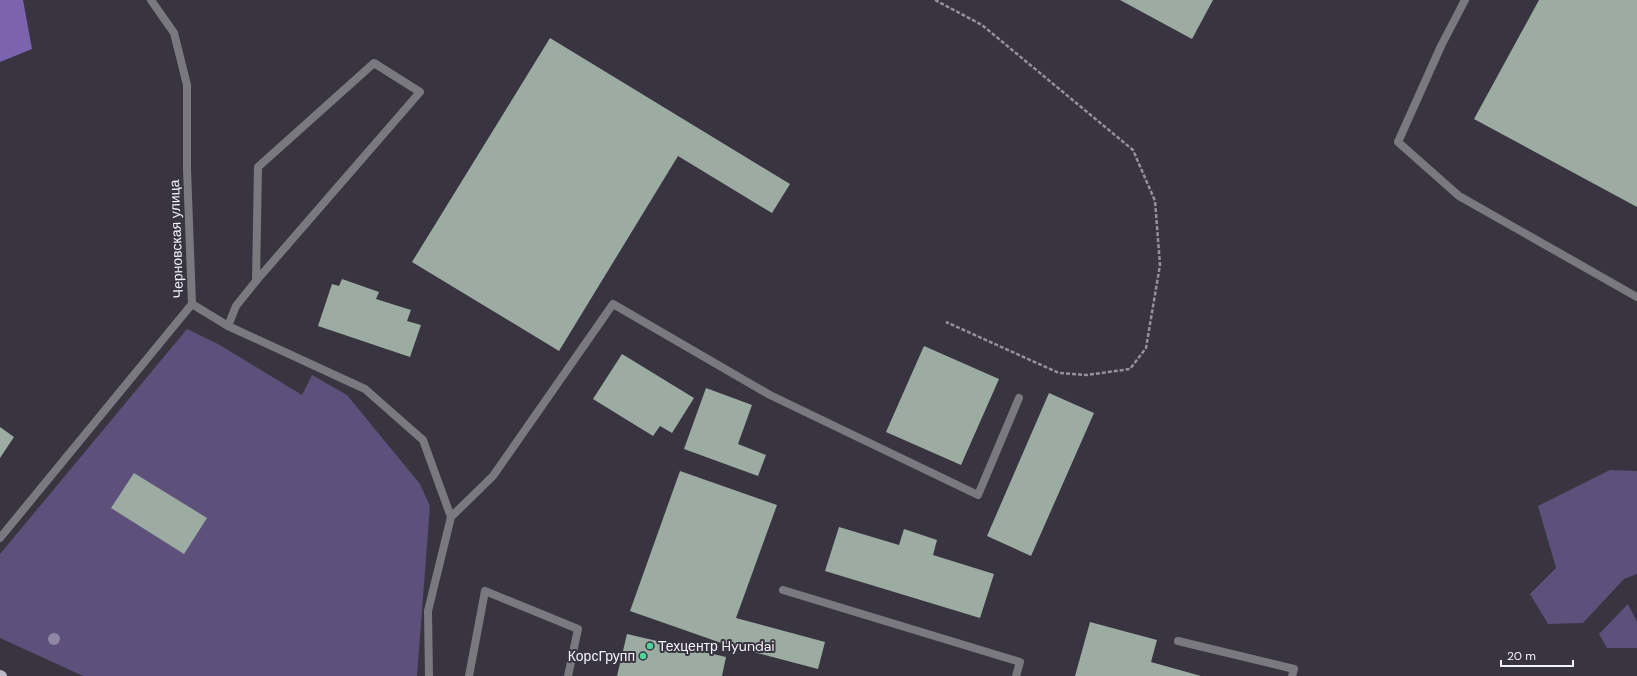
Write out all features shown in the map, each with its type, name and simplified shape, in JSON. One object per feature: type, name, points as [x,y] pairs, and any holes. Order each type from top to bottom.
[{"type":"street","name":"Черновская улица","points":[[0,538],[192,304],[187,169],[187,85],[174,34],[151,0]]},
{"type":"street","points":[[1465,0],[1441,46],[1398,142],[1459,196],[1637,297]]},
{"type":"street","points":[[228,326],[236,306],[256,281],[420,92],[374,63],[258,167],[256,281]]},
{"type":"street","points":[[192,304],[228,326],[365,389],[423,440],[451,517]]},
{"type":"street","points":[[429,676],[428,611],[451,517],[493,476],[613,304],[770,395],[978,495],[1018,398]]},
{"type":"street","points":[[783,590],[1020,662],[1016,676]]},
{"type":"street","points":[[469,676],[485,591],[578,629],[568,676]]},
{"type":"street","points":[[1178,641],[1294,669],[1292,676]]},
{"type":"path","points":[[935,0],[982,25],[1133,150],[1155,200],[1160,265],[1146,348],[1130,369],[1087,375],[1059,373],[946,322]]},
{"type":"shaded area","points":[[0,0],[23,0],[32,49],[0,62]]},
{"type":"shaded area","points":[[187,329],[218,344],[302,395],[312,375],[347,395],[420,484],[430,506],[417,676],[83,676],[0,638],[0,554]]},
{"type":"shaded area","points":[[1610,470],[1637,471],[1637,574],[1624,579],[1583,623],[1548,624],[1530,594],[1556,568],[1538,506]]},
{"type":"shaded area","points":[[1628,604],[1637,622],[1637,648],[1607,648],[1599,634]]},
{"type":"building","points":[[1120,0],[1213,0],[1192,39]]},
{"type":"building","points":[[1539,0],[1637,0],[1637,207],[1474,119]]},
{"type":"building","points":[[550,38],[790,184],[772,213],[678,156],[559,351],[412,262]]},
{"type":"building","points":[[342,279],[379,292],[376,299],[411,310],[407,321],[421,325],[410,357],[318,326],[332,284],[339,286]]},
{"type":"building","points":[[924,346],[999,379],[961,465],[886,432]]},
{"type":"building","points":[[622,354],[694,398],[672,433],[660,426],[653,436],[593,399]]},
{"type":"building","points":[[706,388],[752,405],[738,444],[766,455],[758,476],[684,449]]},
{"type":"building","points":[[1049,393],[1094,413],[1031,556],[987,536]]},
{"type":"building","points":[[0,427],[14,437],[0,458]]},
{"type":"building","points":[[680,471],[777,505],[736,618],[825,642],[818,669],[727,645],[630,611]]},
{"type":"building","points":[[134,473],[207,518],[184,554],[111,508]]},
{"type":"building","points":[[839,527],[899,545],[904,529],[937,540],[933,555],[994,574],[980,618],[825,571]]},
{"type":"building","points":[[1090,622],[1157,640],[1151,662],[1201,676],[1075,676]]},
{"type":"building","name":"Техцентр Hyundai","points":[[627,634],[726,657],[722,676],[617,676]]},
{"type":"place","name":"Техцентр Hyundai","points":[[650,646]]},
{"type":"place","name":"КорсГрупп","points":[[643,656]]}]
